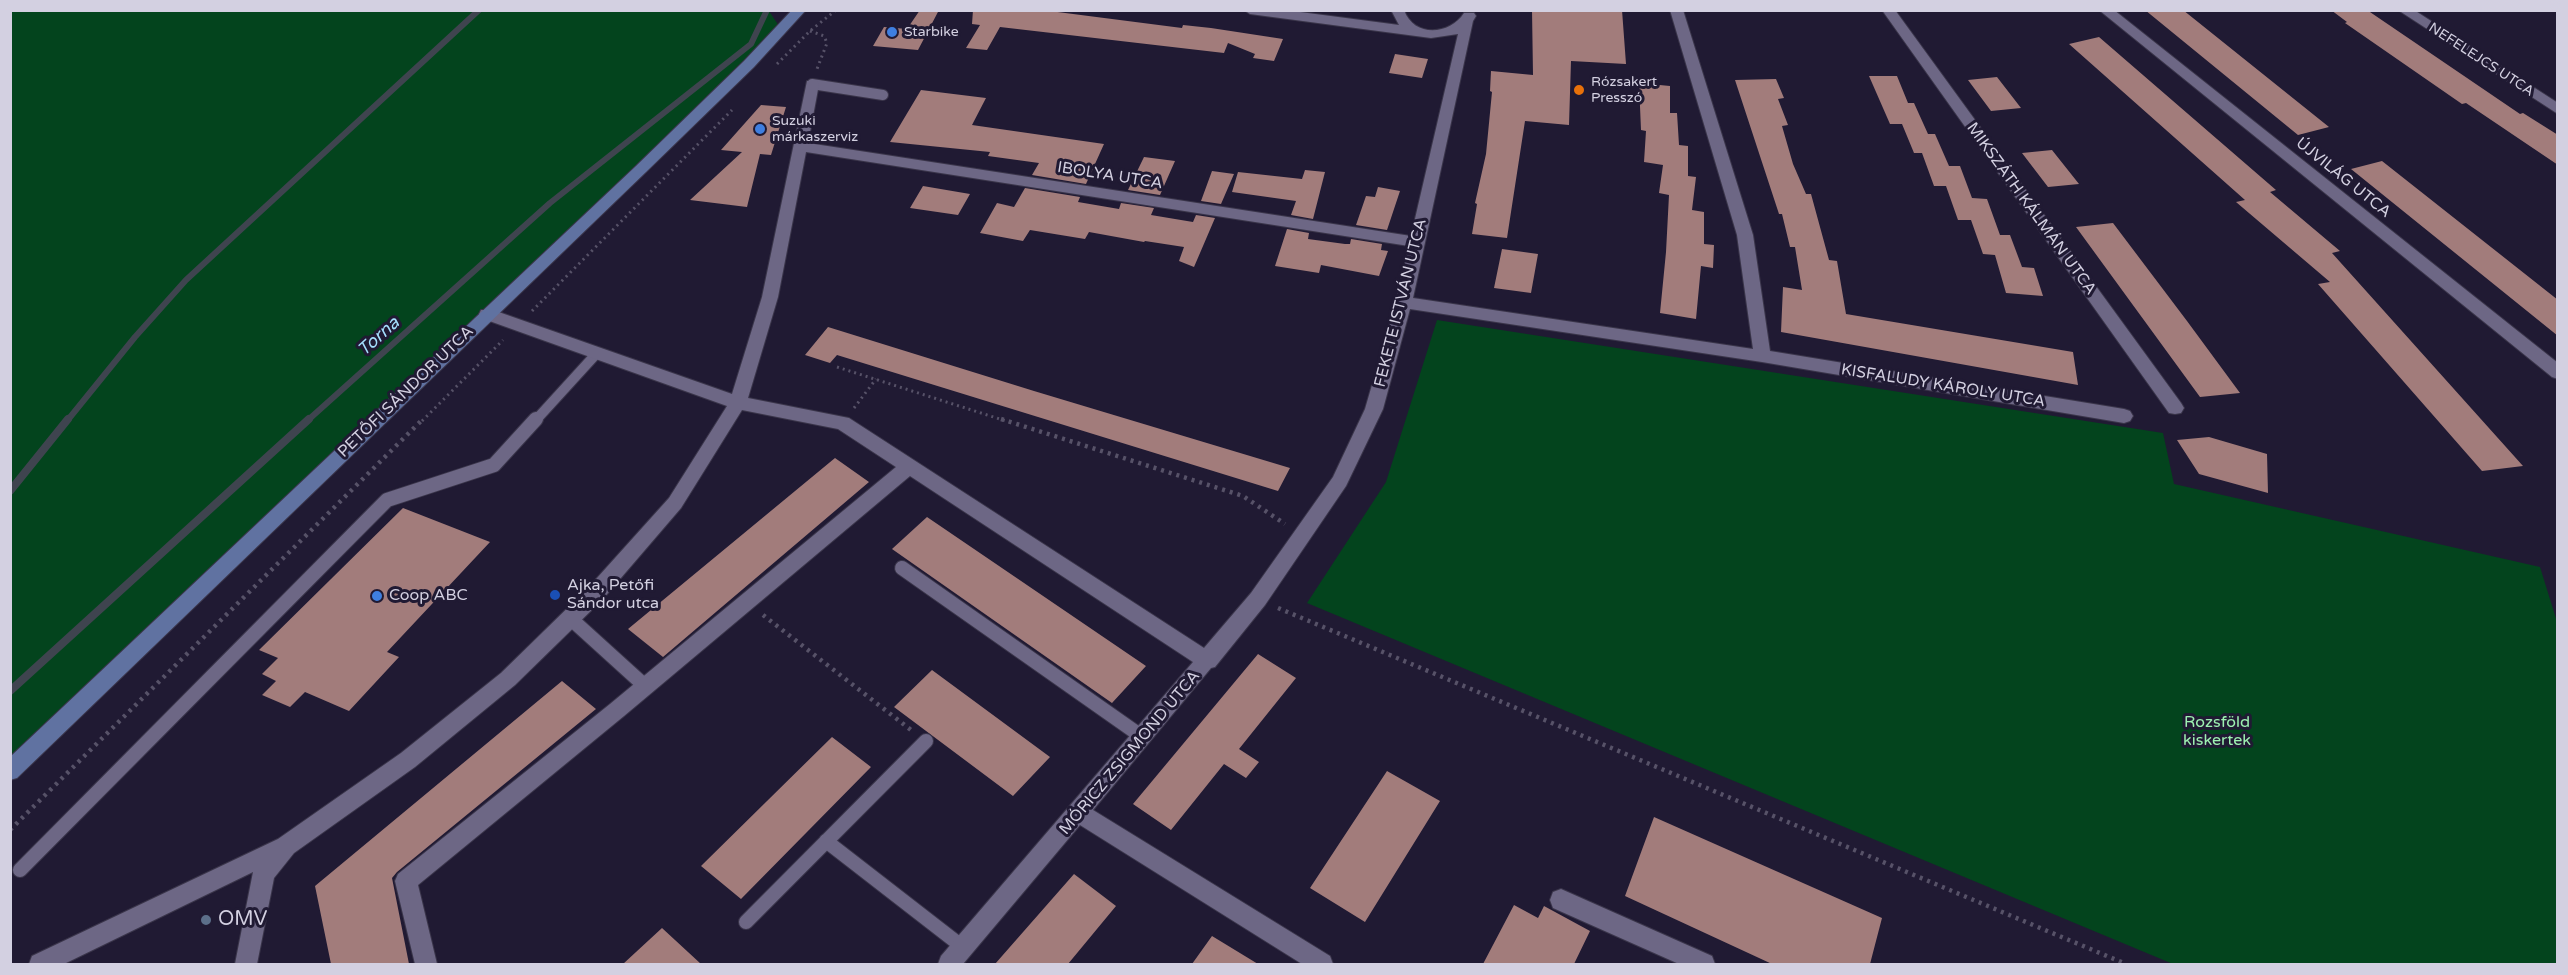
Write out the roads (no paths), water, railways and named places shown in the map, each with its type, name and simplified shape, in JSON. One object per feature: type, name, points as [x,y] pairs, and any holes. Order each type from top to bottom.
[{"type":"main road","name":"PETŐFI SÁNDOR UTCA","points":[[10,771],[691,120],[800,10]]},
{"type":"street","points":[[1250,10],[1445,34],[1456,31],[1469,16]]},
{"type":"street","points":[[1676,10],[1745,235],[1762,356]]},
{"type":"street","name":"MIKSZÁTH KÁLMÁN UTCA","points":[[1888,10],[2175,408]]},
{"type":"street","name":"ÚJVILÁG UTCA","points":[[2105,10],[2558,373]]},
{"type":"street","name":"NEFELEJCS UTCA","points":[[2404,10],[2558,110]]},
{"type":"street","points":[[1368,25],[1397,12],[1403,24],[1413,31]]},
{"type":"street","name":"FEKETE ISTVÁN UTCA","points":[[1303,536],[1340,481],[1374,409],[1404,302],[1469,16]]},
{"type":"street","points":[[1445,34],[1460,55]]},
{"type":"street","points":[[40,964],[286,846],[408,760],[508,678],[596,594],[675,503],[738,403],[770,297],[812,84]]},
{"type":"street","name":"IBOLYA UTCA","points":[[799,146],[1416,242]]},
{"type":"street","name":"KISFALUDY KÁROLY UTCA","points":[[1404,302],[1762,356],[2124,416]]},
{"type":"street","points":[[487,314],[738,403],[843,423],[1208,661]]},
{"type":"street","points":[[426,964],[406,880],[645,686],[909,466]]},
{"type":"street","name":"MÓRICZ ZSIGMOND UTCA","points":[[950,964],[1080,813],[1141,736],[1208,661],[1258,599],[1303,536]]},
{"type":"street","points":[[1080,813],[1322,964]]},
{"type":"street","points":[[246,964],[264,873],[286,846]]},
{"type":"street","points":[[1561,900],[1704,964]]},
{"type":"lane","points":[[812,84],[884,95]]},
{"type":"lane","points":[[20,870],[387,500],[494,465],[597,353]]},
{"type":"lane","points":[[902,568],[1141,736]]},
{"type":"lane","points":[[570,618],[645,686]]},
{"type":"lane","points":[[746,922],[926,741]]},
{"type":"lane","points":[[826,841],[964,948]]},
{"type":"waterway","name":"Torna","points":[[67,421],[135,337],[186,280],[479,10]]},
{"type":"waterway","name":"Torna","points":[[307,421],[550,203],[751,44],[767,10]]},
{"type":"waterway","name":"Torna","points":[[10,491],[68,419]]},
{"type":"waterway","name":"Torna","points":[[10,691],[309,419]]},
{"type":"place","name":"Starbike","points":[[892,32]]},
{"type":"place","name":"Rózsakert Presszó","points":[[1579,90]]},
{"type":"place","name":"Suzuki márkaszerviz","points":[[760,129]]},
{"type":"place","name":"Ajka, Petőfi Sándor utca","points":[[555,595]]},
{"type":"place","name":"Coop ABC","points":[[377,596]]},
{"type":"place","name":"OMV","points":[[206,920]]},
{"type":"park label","name":"Rozsföld kiskertek","points":[[2217,732]]}]
